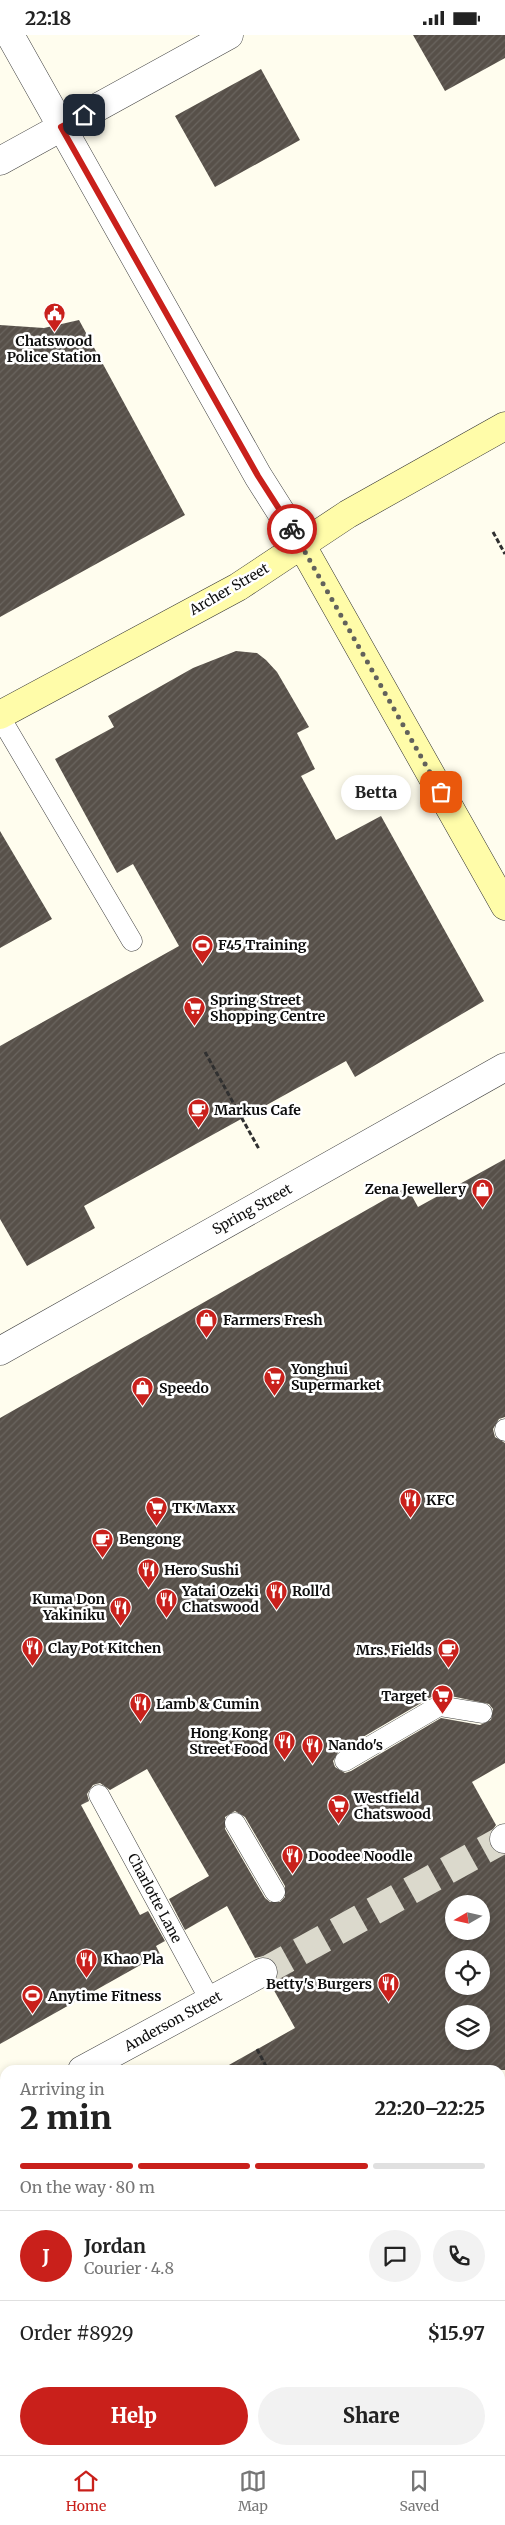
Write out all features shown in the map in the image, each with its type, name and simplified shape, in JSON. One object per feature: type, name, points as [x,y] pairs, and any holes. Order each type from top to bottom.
[{"type":"main road","name":"Archer Street","points":[[0,716],[238,587],[363,505],[505,426]]},
{"type":"main road","points":[[301,544],[505,906]]},
{"type":"street","points":[[10,35],[262,483],[301,544]]},
{"type":"street","points":[[0,161],[229,35]]},
{"type":"street","name":"Spring Street","points":[[0,1351],[505,1067]]},
{"type":"street","name":"Anderson Street","points":[[91,2065],[263,1972]]},
{"type":"lane","points":[[0,716],[132,941]]},
{"type":"lane","points":[[344,1761],[439,1706],[482,1713]]},
{"type":"lane","name":"Charlotte Lane","points":[[99,1795],[210,2000]]},
{"type":"lane","points":[[235,1823],[275,1892]]},
{"type":"path","points":[[492,532],[505,554]]},
{"type":"path","points":[[205,1053],[259,1149]]},
{"type":"path","points":[[257,2049],[265,2065]]},
{"type":"building","points":[[413,35],[505,35],[505,58],[445,91]]},
{"type":"building","points":[[261,69],[300,140],[215,187],[175,116]]},
{"type":"building","name":"Chatswood Police Station","points":[[79,320],[185,515],[0,617],[0,325],[44,328]]},
{"type":"building","points":[[236,651],[257,653],[266,660],[277,672],[309,727],[297,733],[315,769],[301,776],[336,840],[381,816],[484,1001],[355,1077],[346,1061],[84,1206],[95,1228],[27,1266],[0,1219],[0,1046],[179,946],[133,864],[117,873],[55,759],[114,727],[108,716],[193,668]]},
{"type":"building","points":[[0,831],[52,919],[0,948]]},
{"type":"building","name":"Westfield Chatswood","points":[[505,1159],[505,1417],[499,1419],[493,1429],[495,1437],[505,1443],[505,1763],[472,1782],[496,1825],[489,1835],[489,1843],[493,1850],[505,1854],[505,2065],[229,2065],[295,2028],[271,1985],[277,1980],[279,1973],[276,1964],[271,1958],[264,1956],[255,1958],[227,1906],[185,1930],[169,1899],[209,1876],[147,1769],[110,1790],[100,1783],[93,1785],[87,1794],[89,1801],[81,1805],[140,1915],[148,1911],[165,1941],[156,1946],[160,1954],[0,2044],[0,1418],[407,1187],[418,1207]],"holes":[[[441,1694],[489,1704],[493,1709],[491,1720],[480,1725],[441,1718],[351,1771],[345,1773],[335,1767],[333,1761],[339,1751],[433,1696]],[[235,1811],[245,1817],[285,1886],[285,1897],[280,1902],[270,1902],[265,1898],[225,1829],[225,1817]]]},
{"type":"tunnel","points":[[263,1972],[504,1839]]},
{"type":"way so far","points":[[292,529],[441,792]]},
{"type":"place","name":"Chatswood Police Station","points":[[54,332]]},
{"type":"place","name":"Betta","points":[[441,792]]},
{"type":"place","name":"F45 Training","points":[[202,964]]},
{"type":"place","name":"Spring Street Shopping Centre","points":[[194,1027]]},
{"type":"place","name":"Markus Cafe","points":[[198,1129]]},
{"type":"place","name":"Zena Jewellery","points":[[482,1208]]},
{"type":"place","name":"Farmers Fresh","points":[[207,1339]]},
{"type":"place","name":"Yonghui Supermarket","points":[[275,1396]]},
{"type":"place","name":"Speedo","points":[[143,1407]]},
{"type":"place","name":"KFC","points":[[410,1519]]},
{"type":"place","name":"TK Maxx","points":[[156,1527]]},
{"type":"place","name":"Bengong","points":[[103,1558]]},
{"type":"place","name":"Hero Sushi","points":[[148,1589]]},
{"type":"place","name":"Roll'd","points":[[276,1610]]},
{"type":"place","name":"Yatai Ozeki Chatswood","points":[[166,1618]]},
{"type":"place","name":"Kuma Don Yakiniku","points":[[121,1626]]},
{"type":"place","name":"Clay Pot Kitchen","points":[[32,1667]]},
{"type":"place","name":"Mrs. Fields","points":[[448,1669]]},
{"type":"place","name":"Target","points":[[443,1715]]},
{"type":"place","name":"Lamb & Cumin","points":[[140,1723]]},
{"type":"place","name":"Hong Kong Street Food","points":[[284,1760]]},
{"type":"place","name":"Nando's","points":[[312,1764]]},
{"type":"place","name":"Westfield Chatswood","points":[[338,1825]]},
{"type":"place","name":"Doodee Noodle","points":[[292,1875]]},
{"type":"place","name":"Khao Pla","points":[[87,1978]]},
{"type":"place","name":"Betty's Burgers","points":[[388,2003]]},
{"type":"place","name":"Anytime Fitness","points":[[32,2015]]},
{"type":"route","points":[[84,115],[61,127],[258,476],[292,529]]}]
